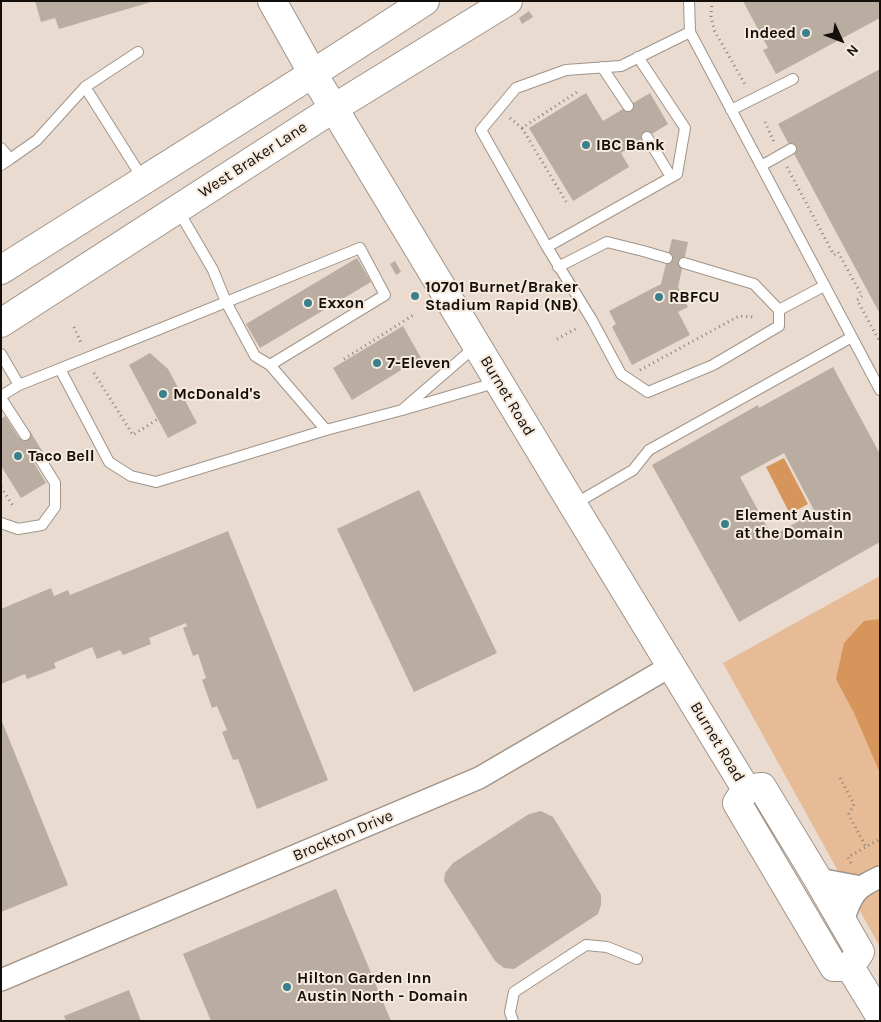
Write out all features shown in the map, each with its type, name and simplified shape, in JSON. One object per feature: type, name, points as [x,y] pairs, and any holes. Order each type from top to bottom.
[{"type":"main road","name":"Burnet Road","points":[[272,1],[313,74],[498,382],[746,789]]},
{"type":"main road","points":[[1,270],[313,74],[425,1]]},
{"type":"main road","name":"West Braker Lane","points":[[1,324],[334,108],[508,1]]},
{"type":"main road","name":"Burnet Road","points":[[762,787],[816,876],[860,952],[850,966],[834,967],[737,803],[746,789],[762,787]]},
{"type":"main road","points":[[850,966],[880,1016]]},
{"type":"street","name":"Brockton Drive","points":[[1,980],[479,778],[671,666]]},
{"type":"street","points":[[816,876],[824,880],[870,882]]},
{"type":"street","points":[[843,923],[845,912],[850,902],[870,882]]},
{"type":"lane","points":[[689,1],[690,32],[880,390]]},
{"type":"lane","points":[[684,263],[754,284],[779,310],[779,326],[713,365],[648,392],[621,374],[592,320],[558,267],[481,130],[516,88],[566,70],[621,66],[690,32]]},
{"type":"lane","points":[[1,148],[5,162],[36,140],[85,87],[138,52]]},
{"type":"lane","points":[[547,247],[677,174],[685,128],[638,58]]},
{"type":"lane","points":[[602,67],[628,106]]},
{"type":"lane","points":[[731,110],[793,79]]},
{"type":"lane","points":[[85,87],[144,180]]},
{"type":"lane","points":[[647,137],[672,177]]},
{"type":"lane","points":[[761,166],[792,149]]},
{"type":"lane","points":[[177,210],[213,270],[226,302],[255,356],[270,365],[326,430]]},
{"type":"lane","points":[[558,267],[607,242],[643,250],[667,258]]},
{"type":"lane","points":[[25,435],[1,397],[19,385],[360,248],[385,295],[270,365]]},
{"type":"lane","points":[[779,310],[824,286]]},
{"type":"lane","points":[[573,506],[633,470],[649,450],[852,337]]},
{"type":"lane","points":[[402,410],[477,346]]},
{"type":"lane","points":[[1,354],[19,385]]},
{"type":"lane","points":[[60,369],[108,462],[131,476],[156,482],[326,430],[498,382]]},
{"type":"lane","points":[[1,523],[18,530],[42,525],[55,507],[55,483],[37,454]]},
{"type":"lane","points":[[513,1021],[510,1012],[514,992],[586,945],[607,946],[637,959]]},
{"type":"path","points":[[712,1],[711,16],[714,30],[746,87]]},
{"type":"path","points":[[522,128],[580,90]]},
{"type":"path","points":[[508,116],[522,128],[568,205]]},
{"type":"path","points":[[765,122],[834,255],[838,252],[862,296],[857,300],[880,342]]},
{"type":"path","points":[[344,359],[414,314]]},
{"type":"path","points":[[638,371],[739,316],[754,317]]},
{"type":"path","points":[[557,340],[584,325]]},
{"type":"path","points":[[74,327],[84,350]]},
{"type":"path","points":[[94,372],[133,435],[158,420]]},
{"type":"path","points":[[1,487],[13,506]]},
{"type":"path","points":[[840,778],[854,804],[850,814],[851,819],[866,847]]},
{"type":"path","points":[[851,863],[848,857],[880,840]]},
{"type":"shaded area","points":[[784,458],[808,504],[790,514],[766,467]]},
{"type":"shaded area","points":[[880,576],[880,947],[723,663]]},
{"type":"shaded area","points":[[880,619],[880,773],[854,713],[836,679],[844,643],[864,621]]},
{"type":"building","points":[[35,1],[151,2],[59,29],[55,18],[41,22]]},
{"type":"building","name":"Indeed","points":[[743,1],[880,1],[880,18],[776,74],[763,50],[768,48]]},
{"type":"building","points":[[529,11],[533,17],[522,24],[519,18]]},
{"type":"building","points":[[880,69],[880,314],[778,124]]},
{"type":"building","name":"IBC Bank","points":[[586,93],[603,121],[650,93],[668,124],[621,153],[629,167],[573,201],[529,128]]},
{"type":"building","name":"RBFCU","points":[[672,239],[688,242],[678,287],[688,307],[678,312],[690,335],[632,365],[612,327],[616,324],[609,311],[661,284]]},
{"type":"building","name":"Exxon","points":[[357,258],[371,282],[260,348],[246,324]]},
{"type":"building","points":[[395,261],[401,272],[396,275],[390,264]]},
{"type":"building","name":"7-Eleven","points":[[403,326],[421,358],[352,400],[333,368]]},
{"type":"building","name":"McDonald's","points":[[150,353],[168,369],[197,423],[168,438],[129,365]]},
{"type":"building","points":[[833,367],[880,454],[880,542],[739,622],[652,465],[758,405],[759,408]],"holes":[[[784,453],[815,512],[772,536],[740,477]]]},
{"type":"building","name":"Taco Bell","points":[[5,416],[19,438],[30,431],[42,451],[31,458],[46,483],[21,498],[1,466],[1,419]]},
{"type":"building","points":[[419,490],[497,653],[414,692],[337,529]]},
{"type":"building","points":[[228,531],[328,780],[257,809],[238,759],[233,760],[222,732],[227,730],[217,706],[212,708],[202,680],[206,678],[198,654],[193,656],[183,628],[187,626],[186,623],[149,638],[151,644],[123,655],[120,650],[97,659],[92,647],[54,663],[56,668],[27,679],[25,674],[1,684],[1,609],[51,588],[54,596],[68,590],[70,595]]},
{"type":"building","points":[[1,719],[68,885],[1,912]]},
{"type":"building","points":[[541,811],[553,817],[601,895],[601,905],[598,914],[514,969],[504,968],[495,961],[444,881],[445,873],[453,863],[529,814]]},
{"type":"building","name":"Hilton Garden Inn Austin North - Domain","points":[[336,889],[391,1021],[211,1021],[183,954]]},
{"type":"building","points":[[129,990],[141,1021],[66,1021],[64,1016]]},
{"type":"place","name":"Indeed","points":[[806,33]]},
{"type":"place","name":"IBC Bank","points":[[586,145]]},
{"type":"place","name":"10701 Burnet/Braker Stadium Rapid (NB)","points":[[415,296]]},
{"type":"place","name":"RBFCU","points":[[659,297]]},
{"type":"place","name":"Exxon","points":[[308,303]]},
{"type":"place","name":"7-Eleven","points":[[377,363]]},
{"type":"place","name":"McDonald's","points":[[163,394]]},
{"type":"place","name":"Taco Bell","points":[[18,456]]},
{"type":"place","name":"Element Austin at the Domain","points":[[725,524]]},
{"type":"place","name":"Hilton Garden Inn Austin North - Domain","points":[[287,987]]}]
